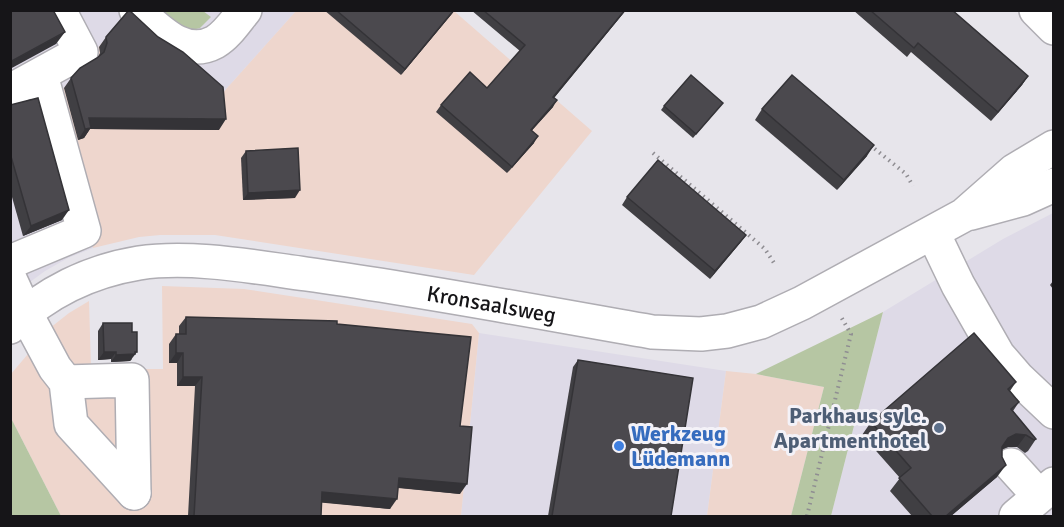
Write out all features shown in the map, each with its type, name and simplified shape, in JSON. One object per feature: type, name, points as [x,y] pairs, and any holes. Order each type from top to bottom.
[{"type":"street","points":[[10,91],[81,52],[59,10]]},
{"type":"street","points":[[136,10],[171,40],[185,46],[197,47],[215,41],[240,15]]},
{"type":"street","points":[[1036,10],[1053,28]]},
{"type":"street","points":[[41,75],[84,231],[14,294],[55,368],[66,382]]},
{"type":"street","name":"Kronsaalsweg","points":[[14,294],[62,289],[99,272],[141,263],[168,261],[226,264],[329,278],[652,332],[701,334],[728,331],[761,322],[827,290],[933,233],[964,215],[1014,171],[1053,147]]},
{"type":"street","name":"Kronsaalsweg","points":[[964,215],[1023,199],[1053,185]]},
{"type":"street","points":[[933,233],[958,285],[998,355],[1053,412]]},
{"type":"street","points":[[1011,465],[1036,499]]},
{"type":"path","points":[[869,144],[906,174],[913,186]]},
{"type":"path","points":[[653,153],[765,249],[774,263]]},
{"type":"path","points":[[807,516],[851,334],[827,290]]},
{"type":"shaded area","points":[[11,11],[296,11],[219,97],[56,97],[53,99],[93,248],[45,271],[11,296]]},
{"type":"shaded area","points":[[296,11],[454,11],[592,131],[474,275],[215,235],[139,237],[93,248],[53,99],[124,17],[219,97]]},
{"type":"shaded area","points":[[1053,213],[1053,516],[831,516],[883,312],[1003,239]]},
{"type":"shaded area","points":[[162,286],[244,289],[472,324],[479,333],[461,516],[61,516],[11,418],[11,374],[50,328],[89,301],[91,369],[163,369]]},
{"type":"shaded area","points":[[479,333],[726,371],[707,516],[461,516]]},
{"type":"shaded area","points":[[726,371],[756,374],[824,387],[791,516],[707,516]]},
{"type":"green space","points":[[150,11],[203,11],[211,17],[200,28],[185,32]]},
{"type":"green space","points":[[883,312],[831,516],[791,516],[824,387],[756,374]]},
{"type":"green space","points":[[11,418],[61,516],[11,516]]},
{"type":"building","points":[[10,10],[53,10],[65,32],[10,62]]},
{"type":"building","points":[[129,10],[158,37],[183,52],[223,87],[226,119],[89,118],[91,128],[85,129],[71,78],[80,68],[104,52],[106,37]]},
{"type":"building","points":[[336,10],[454,10],[405,69]]},
{"type":"building","points":[[483,10],[625,10],[553,97],[557,100],[531,130],[538,136],[512,167],[441,105],[470,72],[487,88],[525,45]]},
{"type":"building","points":[[870,10],[952,10],[1028,76],[998,112],[918,43],[914,48]]},
{"type":"building","points":[[691,75],[723,103],[696,134],[664,106]]},
{"type":"building","points":[[792,75],[874,145],[844,180],[762,109]]},
{"type":"building","points":[[38,98],[69,210],[31,226],[10,153],[10,105]]},
{"type":"building","points":[[298,148],[300,190],[248,193],[246,151]]},
{"type":"building","points":[[658,160],[746,235],[715,271],[627,197]]},
{"type":"building","points":[[186,317],[337,321],[337,324],[471,337],[460,426],[472,427],[467,484],[399,478],[397,499],[322,492],[321,516],[194,516],[202,377],[183,377],[183,353],[176,353],[176,334],[186,334]]},
{"type":"building","points":[[103,323],[132,323],[132,332],[137,332],[137,352],[116,355],[116,352],[104,352]]},
{"type":"building","name":"Parkhaus sylc. Apartmenthotel","points":[[974,333],[1016,382],[1008,389],[1019,402],[1011,409],[1036,439],[1016,434],[1008,438],[1002,447],[1002,457],[1006,465],[946,516],[932,516],[899,478],[911,468],[871,422]]},
{"type":"building","name":"Werkzeug Lüdemann","points":[[578,360],[693,378],[671,516],[552,516]]},
{"type":"place","name":"Parkhaus sylc. Apartmenthotel","points":[[939,428]]},
{"type":"place","name":"Werkzeug Lüdemann","points":[[619,446]]}]
